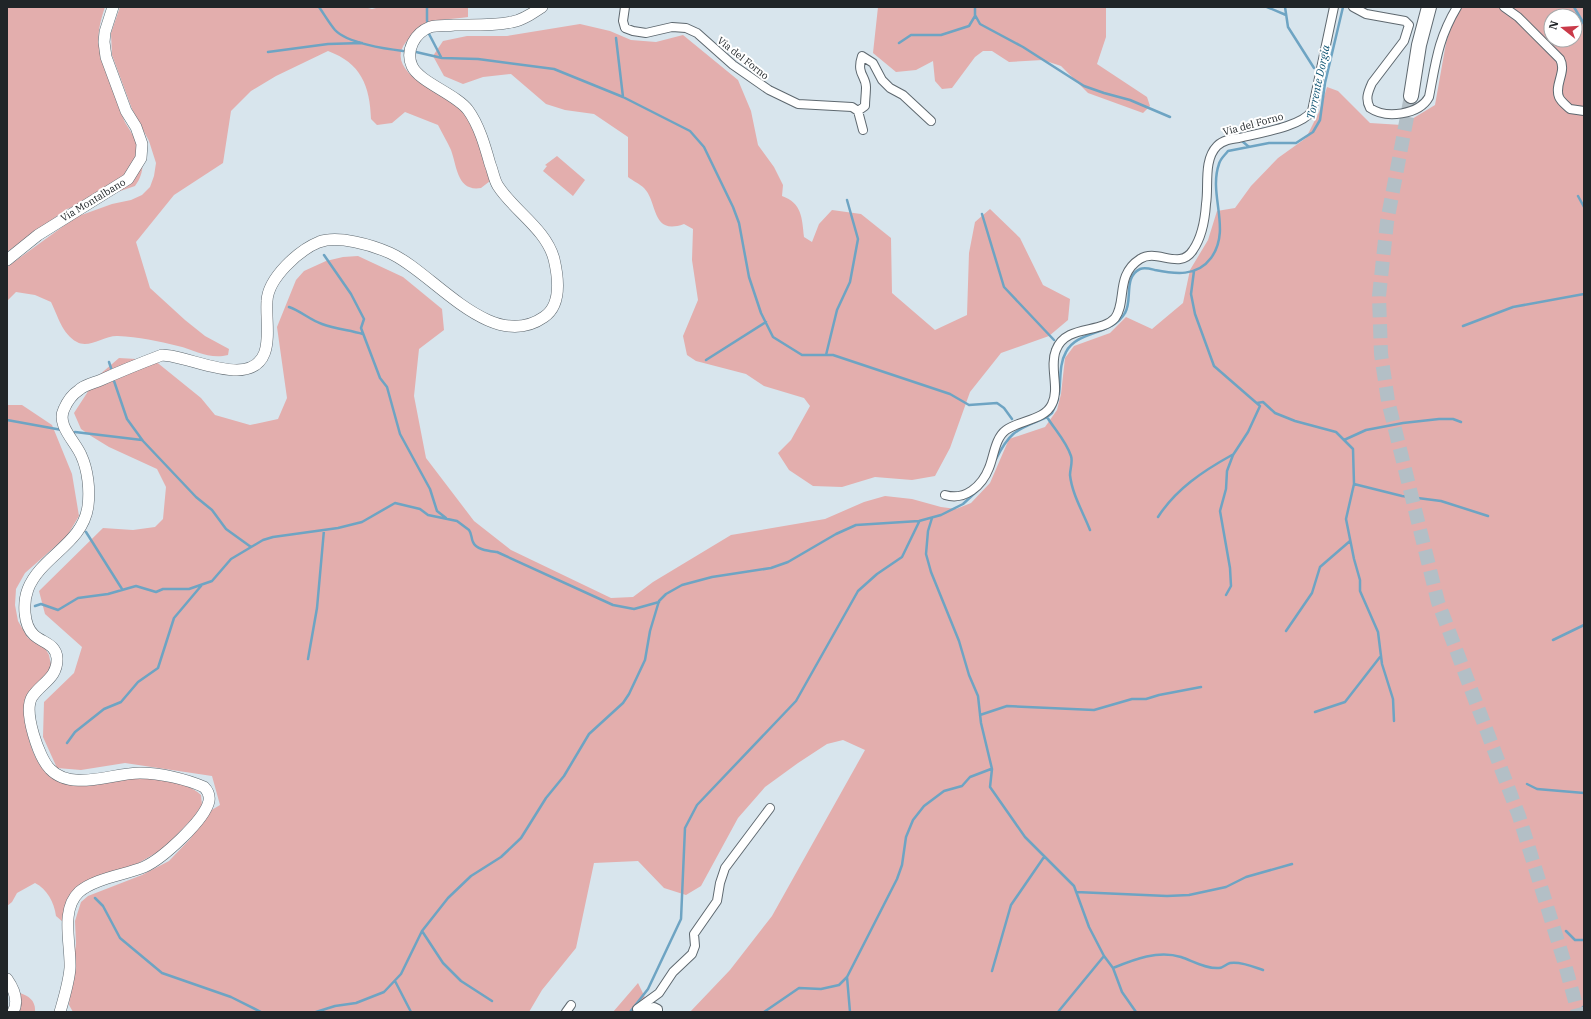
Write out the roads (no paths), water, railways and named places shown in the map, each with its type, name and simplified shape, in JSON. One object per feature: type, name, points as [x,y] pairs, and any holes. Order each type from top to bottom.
[{"type":"highway","points":[[1411,96],[1419,45],[1429,7]]},
{"type":"street","name":"Via Montalbano","points":[[7,260],[44,231],[128,179],[141,158],[142,144],[136,127],[126,111],[106,57],[104,42],[105,32],[113,7]]},
{"type":"street","points":[[60,1012],[70,968],[68,914],[70,906],[79,892],[89,885],[145,867],[155,860],[200,818],[209,800],[207,790],[204,787],[156,774],[124,774],[82,780],[66,779],[51,770],[38,752],[30,717],[30,703],[33,695],[52,677],[56,667],[57,656],[53,647],[33,634],[29,628],[26,619],[25,596],[33,578],[79,531],[85,518],[89,498],[88,481],[82,456],[63,425],[63,410],[79,389],[162,355],[235,370],[253,367],[262,357],[269,338],[267,300],[269,289],[285,267],[300,253],[320,242],[339,240],[353,242],[388,252],[403,260],[464,309],[504,325],[525,326],[533,324],[548,314],[552,308],[558,286],[553,256],[543,239],[500,189],[482,137],[469,111],[452,96],[419,75],[413,68],[410,50],[417,36],[429,28],[515,22],[542,7]]},
{"type":"street","name":"Via del Forno","points":[[625,7],[623,21],[625,28],[633,32],[646,33],[672,27],[686,28],[697,33],[733,65],[769,90],[798,104],[839,105],[852,107],[858,111]]},
{"type":"street","name":"Via del Forno","points":[[945,495],[958,496],[974,490],[983,480],[989,469],[999,438],[1003,433],[1014,426],[1040,416],[1050,408],[1054,399],[1053,364],[1056,350],[1061,342],[1073,334],[1108,323],[1114,318],[1120,308],[1124,279],[1131,268],[1140,259],[1146,256],[1181,260],[1191,253],[1202,231],[1207,203],[1208,166],[1212,151],[1216,146],[1230,139],[1300,122],[1309,115],[1312,111],[1334,7]]},
{"type":"street","points":[[1353,7],[1366,14],[1405,21],[1409,25],[1404,42],[1372,83],[1368,91],[1367,98],[1370,108],[1382,114],[1399,114],[1426,103],[1429,97],[1438,47],[1446,25],[1457,7]]},
{"type":"street","points":[[1504,7],[1518,17],[1560,59],[1563,65],[1563,71],[1558,92],[1559,97],[1570,109],[1584,111]]},
{"type":"street","points":[[863,130],[858,111],[865,106],[867,85],[859,67],[862,56],[872,63],[882,80],[890,88],[903,95],[931,121]]},
{"type":"street","points":[[638,1012],[637,1009],[659,993],[673,972],[692,954],[695,946],[694,934],[717,901],[725,868],[770,808]]},
{"type":"street","points":[[7,979],[16,998],[16,1006],[13,1012]]},
{"type":"street","points":[[566,1012],[571,1005]]},
{"type":"street","points":[[643,1012],[654,1007],[658,1009],[658,1012]]},
{"type":"waterway","points":[[319,7],[335,30],[341,35],[367,45],[403,51]]},
{"type":"waterway","points":[[427,7],[427,21]]},
{"type":"waterway","points":[[975,7],[975,15],[980,24],[1023,47],[1084,86],[1130,100],[1170,117]]},
{"type":"waterway","points":[[1267,7],[1286,15]]},
{"type":"waterway","points":[[1285,7],[1288,27],[1314,68]]},
{"type":"waterway","name":"Torrente Dorgia","points":[[1059,394],[1061,367],[1066,352],[1071,345],[1078,340],[1104,330],[1119,320],[1127,308],[1130,283],[1135,273],[1144,268],[1185,273],[1199,268],[1211,258],[1217,247],[1220,235],[1216,176],[1221,159],[1228,151],[1269,143],[1296,143],[1313,132],[1320,120],[1325,83],[1343,7]]},
{"type":"waterway","points":[[1574,7],[1584,24]]},
{"type":"waterway","points":[[899,43],[911,35],[941,35],[969,26],[975,16]]},
{"type":"waterway","points":[[428,32],[441,57]]},
{"type":"waterway","points":[[616,38],[623,97]]},
{"type":"waterway","points":[[268,52],[328,44],[362,43]]},
{"type":"waterway","points":[[416,52],[442,58],[478,59],[554,69],[623,97],[690,131],[704,147],[733,207],[739,223],[749,277],[761,313],[773,337],[802,355],[833,355],[950,394],[969,405],[997,403],[1004,408],[1012,419]]},
{"type":"waterway","name":"Torrente Dorgia","points":[[1242,141],[1249,147]]},
{"type":"waterway","points":[[1578,196],[1584,207]]},
{"type":"waterway","points":[[826,355],[837,310],[850,282],[858,239],[847,200]]},
{"type":"waterway","points":[[982,214],[1004,287],[1054,340]]},
{"type":"waterway","points":[[324,255],[351,294],[364,319],[361,328],[380,378],[387,387],[400,434],[430,489],[437,511],[446,518]]},
{"type":"waterway","points":[[1194,271],[1191,294],[1195,314],[1214,366],[1260,406],[1248,432],[1233,455],[1227,471],[1226,489],[1220,511],[1230,568],[1231,586],[1226,595]]},
{"type":"waterway","points":[[1463,326],[1513,307],[1584,294]]},
{"type":"waterway","points":[[289,307],[322,324],[363,334]]},
{"type":"waterway","points":[[706,360],[766,322]]},
{"type":"waterway","points":[[109,362],[111,368]]},
{"type":"waterway","points":[[114,381],[127,419],[143,441],[196,497],[212,510],[226,529],[251,547]]},
{"type":"waterway","name":"Torrente Dorgia","points":[[996,459],[1001,449],[1011,436],[1022,428],[1047,417],[1052,413],[1058,399]]},
{"type":"waterway","points":[[1257,403],[1263,402],[1275,413],[1295,421],[1336,432],[1353,449],[1354,484],[1346,519],[1360,580],[1360,591],[1378,632],[1382,664],[1393,699],[1394,721]]},
{"type":"waterway","points":[[1047,417],[1063,440],[1072,458],[1070,475],[1071,482],[1075,496],[1090,530]]},
{"type":"waterway","points":[[1344,440],[1366,430],[1403,423],[1439,419],[1453,419],[1461,422]]},
{"type":"waterway","points":[[7,420],[62,430]]},
{"type":"waterway","points":[[75,432],[142,440]]},
{"type":"waterway","points":[[1158,517],[1182,489],[1201,474],[1232,455]]},
{"type":"waterway","points":[[1354,484],[1402,496],[1441,501],[1488,516]]},
{"type":"waterway","points":[[316,1012],[335,1006],[356,1003],[384,992],[401,974],[422,931],[448,898],[471,876],[501,857],[521,838],[546,798],[564,776],[589,734],[623,703],[629,694],[645,660],[650,631],[659,601],[666,594],[682,585],[712,577],[771,568],[788,562],[836,534],[856,525],[919,521],[941,515],[963,504],[977,491]]},
{"type":"waterway","points":[[35,606],[41,604],[58,610],[78,598],[108,594],[136,586],[156,592],[163,589],[189,589],[212,581],[231,559],[263,540],[273,537],[338,528],[362,522],[395,503],[420,509],[428,515],[457,521],[469,530],[473,542],[477,547],[484,550],[497,552],[613,605],[634,609],[659,602]]},
{"type":"waterway","points":[[932,518],[928,531],[926,554],[931,572],[959,641],[969,675],[978,696],[981,723],[992,769],[990,787],[1025,837],[1074,886],[1089,927],[1104,956],[1113,968],[1122,992],[1136,1012]]},
{"type":"waterway","points":[[630,1012],[648,989],[681,919],[685,828],[697,805],[796,701],[858,591],[877,574],[902,557],[919,522]]},
{"type":"waterway","points":[[308,659],[317,608],[324,530]]},
{"type":"waterway","points":[[86,532],[122,589]]},
{"type":"waterway","points":[[1286,631],[1312,593],[1320,567],[1350,541]]},
{"type":"waterway","points":[[67,743],[75,732],[104,709],[121,702],[138,682],[158,668],[174,618],[201,586]]},
{"type":"waterway","points":[[1553,640],[1584,625]]},
{"type":"waterway","points":[[1315,712],[1345,702],[1380,657]]},
{"type":"waterway","points":[[980,715],[1007,706],[1094,710],[1132,699],[1146,699],[1201,687]]},
{"type":"waterway","points":[[764,1012],[799,988],[821,989],[839,985],[847,977],[897,879],[902,865],[906,837],[913,820],[924,806],[944,791],[962,786],[970,777],[991,769]]},
{"type":"waterway","points":[[1527,784],[1537,789],[1584,793]]},
{"type":"waterway","points":[[992,971],[1011,905],[1044,857]]},
{"type":"waterway","points":[[1076,892],[1167,896],[1189,895],[1226,887],[1246,877],[1292,864]]},
{"type":"waterway","points":[[95,898],[103,906],[120,938],[162,973],[231,997],[261,1012]]},
{"type":"waterway","points":[[422,931],[443,963],[461,981],[492,1001]]},
{"type":"waterway","points":[[1566,931],[1575,940],[1584,940]]},
{"type":"waterway","points":[[1113,968],[1147,956],[1164,954],[1181,957],[1214,968],[1239,963],[1263,970]]},
{"type":"waterway","points":[[1058,1012],[1104,956]]},
{"type":"waterway","points":[[847,977],[850,1012]]},
{"type":"waterway","points":[[395,981],[411,1012]]},
{"type":"waterway","points":[[1583,1007],[1584,1012]]},
{"type":"tunnel","points":[[1411,96],[1387,222],[1379,296],[1381,354],[1388,401],[1438,602],[1519,816],[1564,961],[1578,1012]]}]
